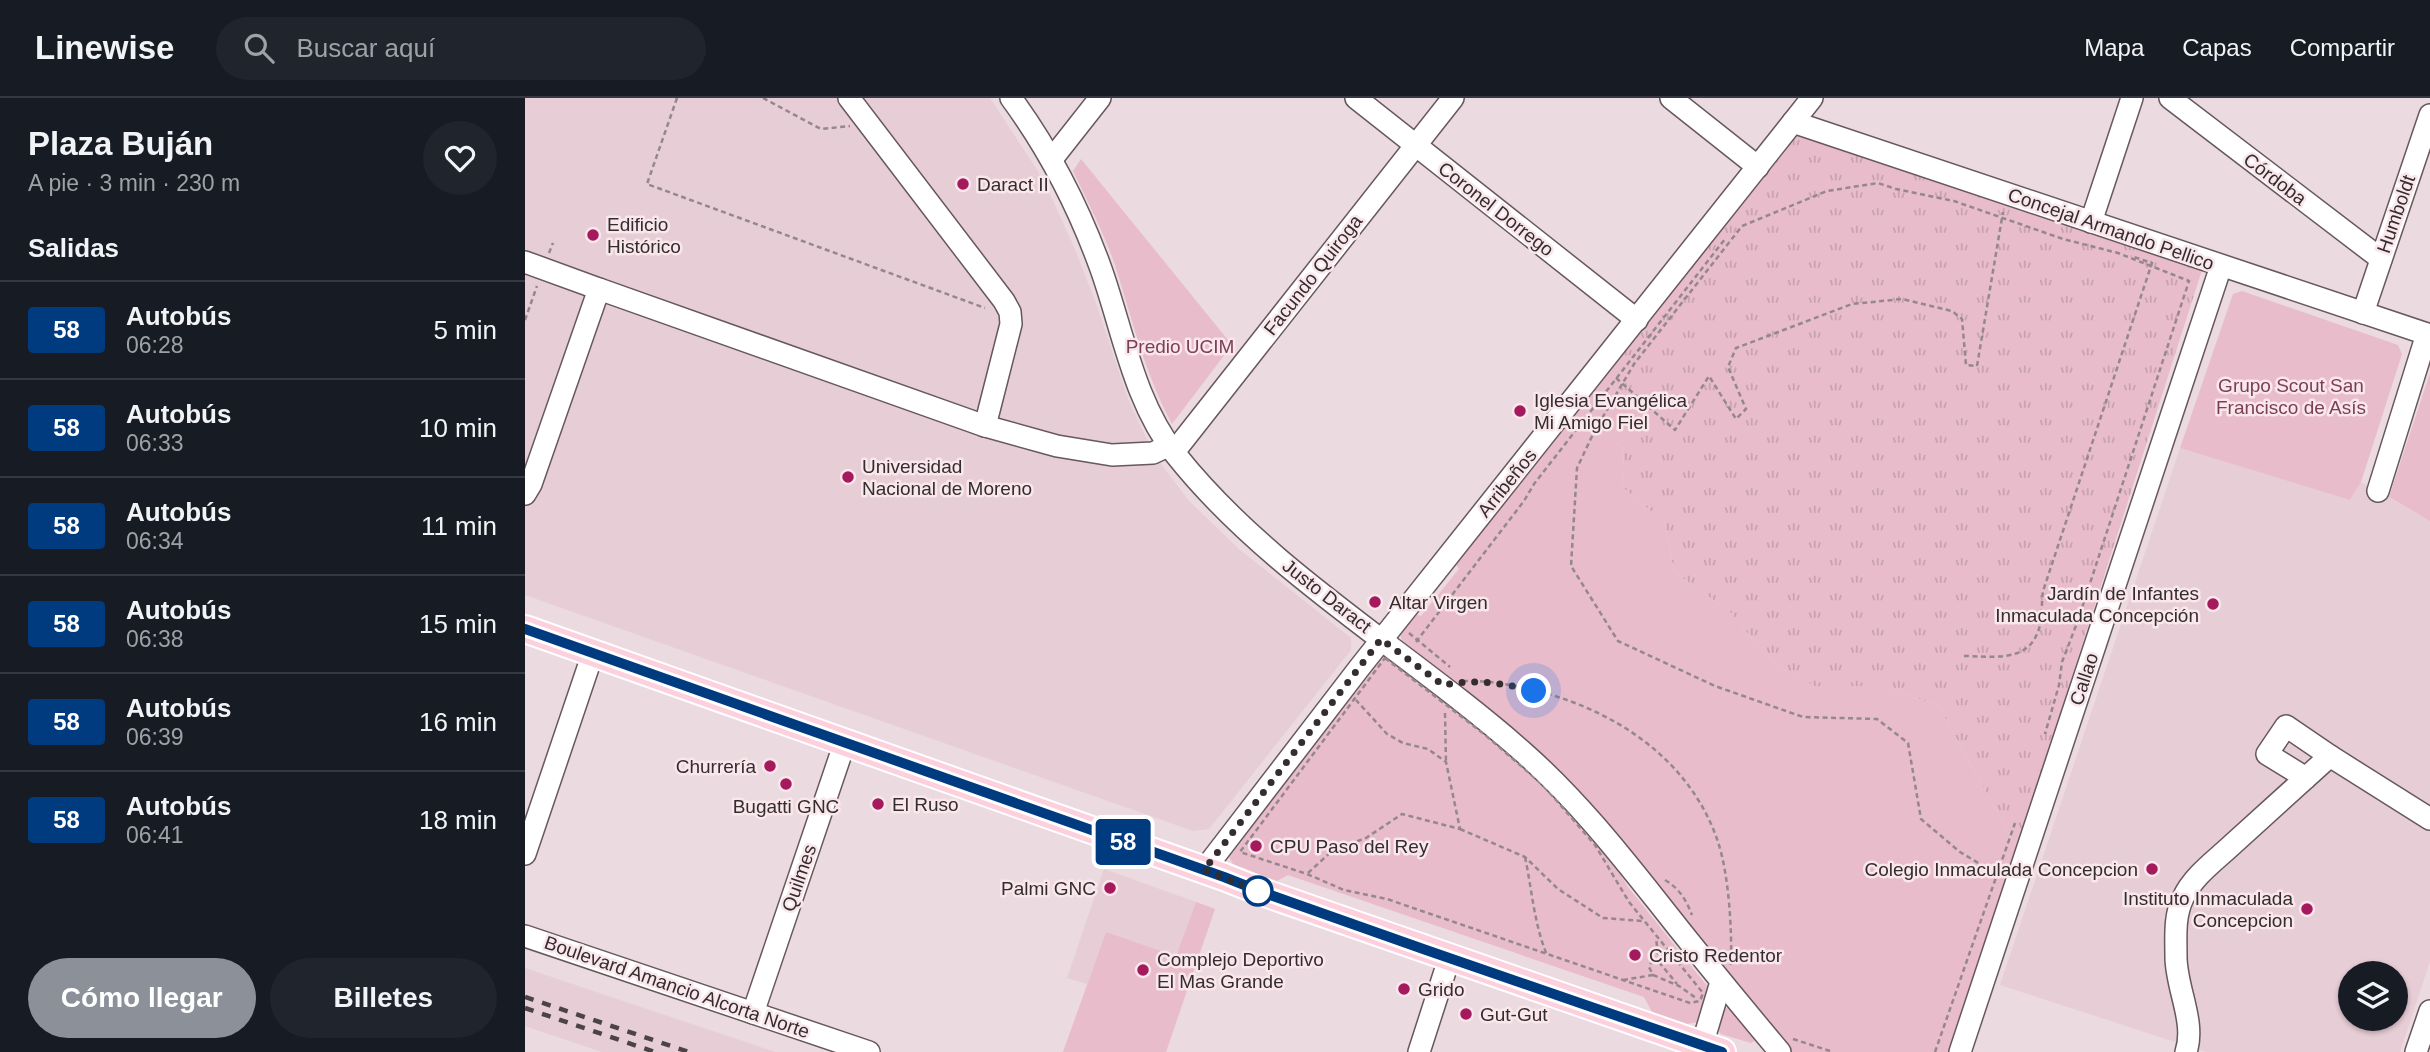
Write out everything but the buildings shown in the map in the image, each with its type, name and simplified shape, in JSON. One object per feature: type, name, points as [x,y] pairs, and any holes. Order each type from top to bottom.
[{"type":"main road","points":[[525,629],[1708,1050]]},
{"type":"street","points":[[849,98],[1005,301],[1011,324],[985,426]]},
{"type":"street","name":"Justo Daract","points":[[1011,98],[1052,159],[1081,215],[1102,271],[1134,373],[1153,417],[1172,448],[1222,507],[1276,556],[1406,657],[1443,694],[1515,744],[1576,802],[1785,1045]]},
{"type":"street","points":[[1052,159],[1100,98]]},
{"type":"street","name":"Coronel Dorrego","points":[[1356,98],[1637,320]]},
{"type":"street","name":"Facundo Quiroga","points":[[1172,448],[1453,98]]},
{"type":"street","points":[[1671,98],[1758,167]]},
{"type":"street","name":"Arribeños","points":[[1204,870],[1381,639],[1812,98]]},
{"type":"street","points":[[2085,230],[2132,98]]},
{"type":"street","name":"Córdoba","points":[[2170,98],[2381,259]]},
{"type":"street","name":"Humboldt","points":[[2363,313],[2430,115]]},
{"type":"street","name":"Concejal Armando Pellico","points":[[1793,122],[2085,230],[2221,266],[2429,335]]},
{"type":"street","points":[[525,262],[985,426],[1057,446],[1112,455],[1153,453],[1172,448]]},
{"type":"street","name":"Callao","points":[[1960,1052],[2006,879],[2221,266]]},
{"type":"street","points":[[525,494],[531,484],[599,289]]},
{"type":"street","points":[[2378,491],[2429,335]]},
{"type":"street","points":[[525,854],[593,653]]},
{"type":"street","points":[[2306,778],[2267,754],[2286,726],[2430,819]]},
{"type":"street","name":"Quilmes","points":[[753,1013],[845,742]]},
{"type":"street","points":[[2187,1049],[2190,1034],[2176,961],[2176,925],[2182,900],[2194,881],[2330,756]]},
{"type":"street","name":"Boulevard Amancio Alcorta Norte","points":[[525,936],[869,1052]]},
{"type":"street","points":[[1419,1052],[1450,959]]},
{"type":"street","points":[[1708,1050],[1726,976]]},
{"type":"street","points":[[2416,1052],[2430,1011]]},
{"type":"path","points":[[677,98],[647,184],[1010,317]]},
{"type":"path","points":[[763,98],[821,128],[869,124]]},
{"type":"path","points":[[2006,879],[1960,852],[1921,819],[1908,743],[1877,719],[1803,718],[1715,686],[1618,641],[1571,566],[1577,468],[1594,432],[1634,364],[1742,226],[1827,191],[1878,183],[1944,198],[2063,239],[2118,253],[2189,281],[2062,662],[2059,685],[2045,734]]},
{"type":"path","points":[[1616,378],[1675,430],[1709,376],[1736,419],[1746,409],[1728,367],[1736,348],[1852,304],[1902,299],[1952,311],[1962,319],[1966,365],[1977,366],[2003,212]]},
{"type":"path","points":[[1406,657],[1534,484],[1741,219]]},
{"type":"path","points":[[1964,656],[2010,656],[2027,650],[2038,633],[2043,591],[2152,263],[2085,230]]},
{"type":"path","points":[[1385,658],[1443,694],[1543,785],[1595,845],[1629,902],[1703,993],[1700,1001],[1690,1003],[1387,899],[1344,890],[1307,874],[1240,852],[1385,658]]},
{"type":"path","points":[[1443,694],[1465,680],[1515,686],[1553,695],[1622,724],[1658,751],[1685,781],[1705,813],[1719,843],[1731,925],[1726,976]]},
{"type":"path","points":[[1443,694],[1446,762],[1460,829]]},
{"type":"path","points":[[1354,697],[1387,734],[1403,743],[1428,748],[1446,762]]},
{"type":"path","points":[[1307,874],[1333,850],[1366,838],[1402,814],[1460,829],[1525,857],[1558,888],[1603,918],[1644,921]]},
{"type":"path","points":[[1935,1052],[2006,879],[2017,818]]},
{"type":"path","points":[[1525,857],[1537,931],[1547,955]]},
{"type":"path","points":[[1655,934],[1659,962],[1679,986]]},
{"type":"path","points":[[1653,975],[1649,967],[1651,963],[1659,962]]},
{"type":"path","points":[[1621,980],[1653,975],[1679,986],[1700,1001]]},
{"type":"path","points":[[1785,1045],[1833,1052]]},
{"type":"shaded area","name":"Universidad Nacional de Moreno","points":[[525,98],[990,98],[1043,179],[1074,247],[1128,399],[1153,453],[1189,501],[1240,550],[1351,638],[1351,650],[1209,829],[1193,831],[525,595]]},
{"type":"shaded area","points":[[2180,448],[2350,500],[2361,482],[2430,521],[2430,961],[2408,1028],[2408,961],[2338,961],[2338,1031],[2407,1031],[2400,1052],[2206,1052],[2000,985]]},
{"type":"shaded area","points":[[1104,869],[1196,902],[1176,956],[1106,932],[1087,984],[1067,978]]},
{"type":"shaded area","points":[[525,968],[775,1052],[602,1052],[525,1026]]},
{"type":"green space","points":[[1797,135],[2202,270],[2017,848],[1938,705],[1877,686],[1814,686],[1773,663],[1730,612],[1674,572],[1665,523],[1622,487],[1624,450],[1581,406]]},
{"type":"green space","name":"Predio UCIM","points":[[1081,159],[1232,345],[1172,424],[1146,365],[1111,253],[1073,171]]},
{"type":"green space","name":"Grupo Scout San Francisco de Asís","points":[[2242,291],[2398,345],[2402,354],[2361,482],[2350,500],[2180,448],[2233,294]]},
{"type":"green space","points":[[2430,373],[2430,521],[2389,497]]},
{"type":"green space","points":[[1581,406],[1624,450],[1622,487],[1665,523],[1674,572],[1730,612],[1773,663],[1814,686],[1877,686],[1938,705],[2017,848],[1953,1052],[1790,1052],[1614,831],[1538,756],[1402,640],[1399,632],[1412,613],[1421,616],[1459,569],[1454,561]]},
{"type":"green space","points":[[1385,651],[1516,755],[1607,852],[1628,887],[1707,986],[1711,998],[1702,1021],[1687,1024],[1652,1012],[1644,997],[1288,875],[1277,881],[1233,864],[1229,857],[1230,848]]},
{"type":"green space","name":"Complejo Deportivo El Mas Grande","points":[[1196,902],[1215,909],[1166,1052],[1063,1052],[1106,932],[1176,956]]},
{"type":"green space","points":[[1728,1006],[1736,1009],[1756,1040],[1751,1043],[1721,1034],[1718,1029],[1723,1012]]},
{"type":"railway","points":[[525,997],[689,1052]]},
{"type":"railway","points":[[525,1008],[655,1052]]},
{"type":"bus line","name":"58","points":[[525,629],[1308,909],[1722,1052]]},
{"type":"place","name":"Daract II","points":[[963,184]]},
{"type":"place","name":"Edificio Histórico","points":[[593,235]]},
{"type":"place","name":"Iglesia Evangélica Mi Amigo Fiel","points":[[1520,411]]},
{"type":"place","name":"Universidad Nacional de Moreno","points":[[848,477]]},
{"type":"place","name":"Altar Virgen","points":[[1375,602]]},
{"type":"place","name":"Jardín de Infantes Inmaculada Concepción","points":[[2213,604]]},
{"type":"place","name":"Churrería","points":[[770,766]]},
{"type":"place","name":"Bugatti GNC","points":[[786,784]]},
{"type":"place","name":"El Ruso","points":[[878,804]]},
{"type":"place","name":"CPU Paso del Rey","points":[[1256,846]]},
{"type":"place","name":"Colegio Inmaculada Concepcion","points":[[2152,869]]},
{"type":"place","name":"Palmi GNC","points":[[1110,888]]},
{"type":"place","name":"Instituto Inmaculada Concepcion","points":[[2307,909]]},
{"type":"place","name":"Cristo Redentor","points":[[1635,955]]},
{"type":"place","name":"Complejo Deportivo El Mas Grande","points":[[1143,970]]},
{"type":"place","name":"Grido","points":[[1404,989]]},
{"type":"place","name":"Gut-Gut","points":[[1466,1014]]},
{"type":"route","points":[[1258,891],[1262,892],[1204,870],[1381,639],[1443,685],[1465,680],[1534,691]]}]
